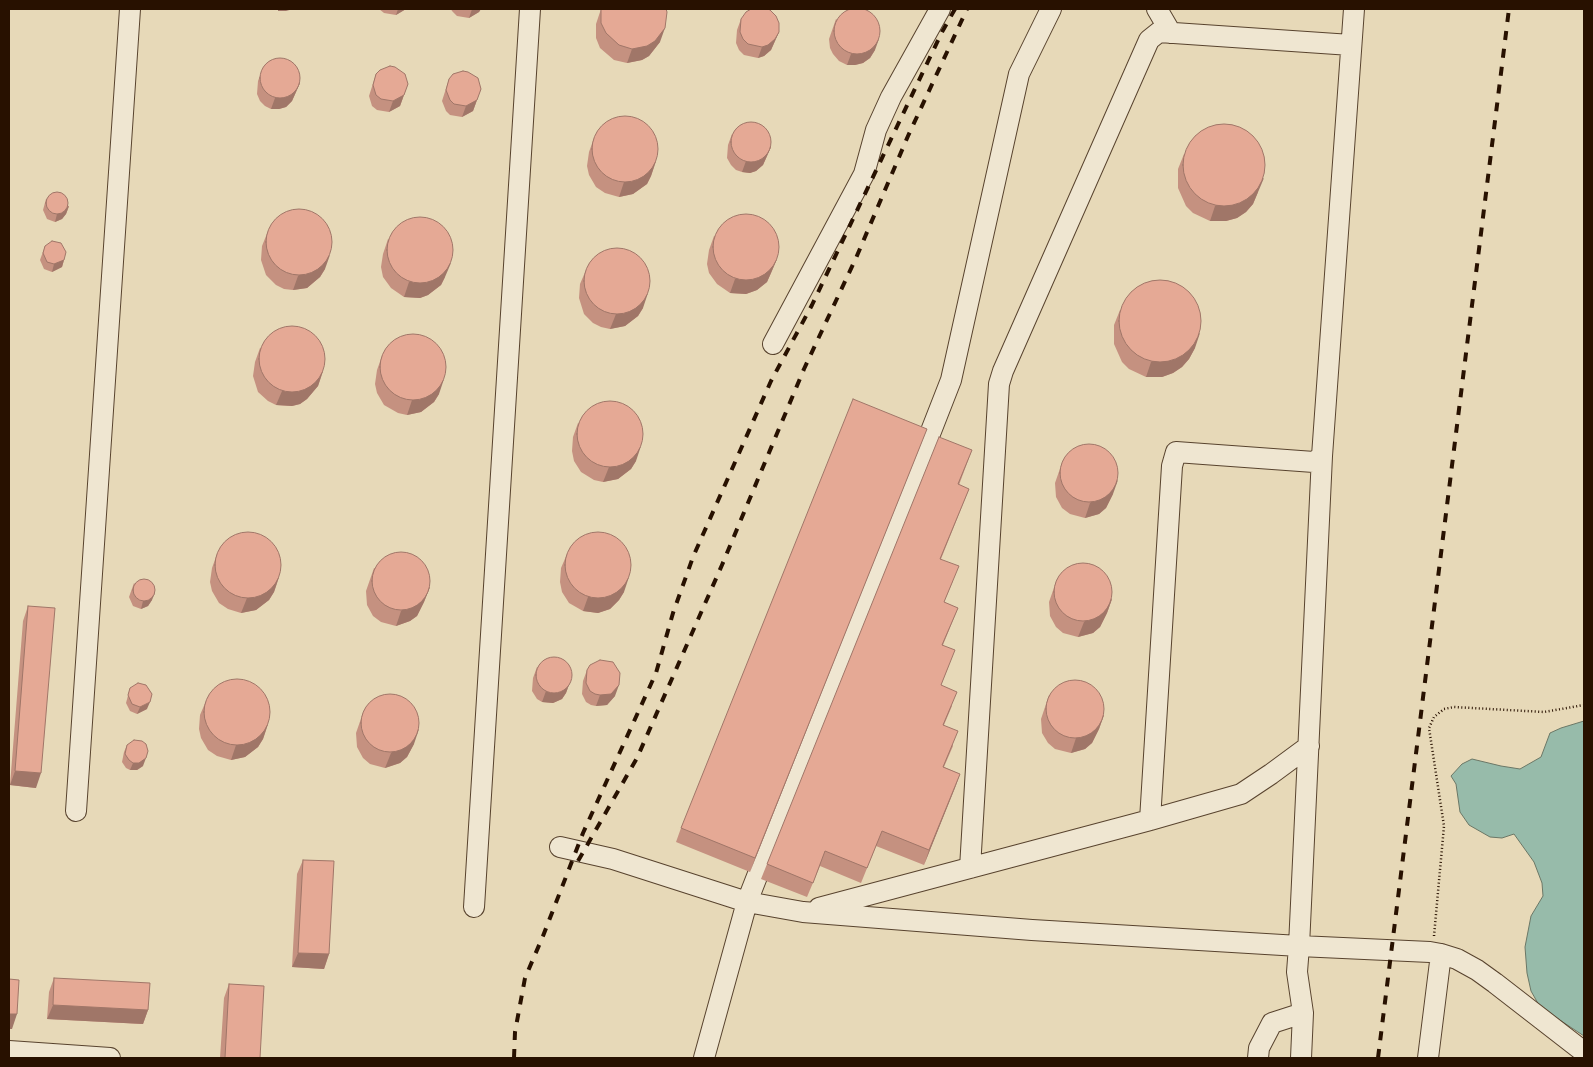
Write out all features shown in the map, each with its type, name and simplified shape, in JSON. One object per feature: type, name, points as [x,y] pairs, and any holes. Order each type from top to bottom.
[{"type":"lane","points":[[76,811],[130,9]]},
{"type":"lane","points":[[474,907],[530,9]]},
{"type":"lane","points":[[774,344],[864,174],[876,130],[887,106],[940,9]]},
{"type":"lane","points":[[704,1058],[747,902],[951,380],[1019,74],[1051,9]]},
{"type":"lane","points":[[1157,9],[1171,33]]},
{"type":"lane","points":[[1301,1058],[1302,1013],[1296,972],[1299,946],[1322,456],[1354,9]]},
{"type":"lane","points":[[970,868],[999,384],[1003,371],[1149,40],[1159,32],[1351,45]]},
{"type":"lane","points":[[1150,820],[1172,466],[1176,452],[1314,462],[1322,456]]},
{"type":"lane","points":[[803,912],[1241,794],[1308,746]]},
{"type":"lane","points":[[560,847],[612,859],[747,902],[803,912],[1032,930],[1436,953],[1456,959],[1477,970],[1584,1052]]},
{"type":"lane","points":[[1428,1058],[1436,953]]},
{"type":"lane","points":[[1258,1058],[1259,1048],[1272,1023],[1302,1013]]},
{"type":"lane","points":[[9,1051],[110,1058]]},
{"type":"path","points":[[1436,953],[1435,930],[1444,826],[1430,728],[1434,716],[1444,709],[1454,707],[1544,712],[1584,705]]},
{"type":"shaded area","points":[[1584,721],[1584,1036],[1540,1007],[1531,991],[1527,973],[1525,947],[1531,916],[1543,896],[1542,883],[1534,862],[1514,834],[1502,838],[1490,837],[1469,825],[1460,812],[1456,784],[1451,776],[1462,764],[1472,759],[1520,769],[1541,757],[1550,733]]},
{"type":"building","points":[[852,8],[862,8],[876,18],[880,31],[876,44],[870,50],[862,54],[852,54],[838,44],[834,36],[834,26],[844,12]]},
{"type":"building","points":[[601,9],[666,9],[665,28],[655,41],[647,46],[632,49],[619,45],[606,33],[601,23]]},
{"type":"building","points":[[751,9],[768,9],[776,16],[779,23],[779,32],[768,45],[762,47],[748,44],[743,39],[740,32],[741,19]]},
{"type":"building","points":[[276,58],[284,58],[291,61],[297,67],[300,78],[297,89],[291,95],[284,98],[276,98],[269,95],[263,89],[260,82],[260,74],[263,67],[269,61]]},
{"type":"building","points":[[390,66],[405,74],[408,84],[404,95],[393,101],[381,99],[376,95],[373,85],[376,74]]},
{"type":"building","points":[[463,71],[478,78],[481,89],[477,100],[466,106],[454,104],[446,90],[449,79],[453,74]]},
{"type":"building","points":[[625,116],[638,119],[648,126],[655,136],[658,149],[655,162],[648,172],[638,179],[625,182],[612,179],[602,172],[595,162],[592,149],[595,136],[602,126],[612,119]]},
{"type":"building","points":[[755,122],[762,125],[768,131],[771,142],[770,150],[762,159],[755,162],[747,162],[740,159],[732,150],[731,138],[734,131],[743,123]]},
{"type":"building","points":[[1216,124],[1232,124],[1247,131],[1258,142],[1265,157],[1262,181],[1253,194],[1232,206],[1216,206],[1201,199],[1190,188],[1183,173],[1183,157],[1190,142],[1201,131]]},
{"type":"building","points":[[57,192],[65,195],[68,203],[65,211],[57,214],[49,211],[46,203],[49,195]]},
{"type":"building","points":[[299,209],[312,212],[322,219],[329,229],[332,242],[329,255],[322,265],[312,272],[299,275],[286,272],[276,265],[269,255],[266,242],[269,229],[276,219],[286,212]]},
{"type":"building","points":[[746,214],[759,217],[769,224],[776,234],[779,247],[776,260],[769,270],[759,277],[746,280],[733,277],[723,270],[716,260],[713,247],[716,234],[723,224],[733,217]]},
{"type":"building","points":[[420,217],[433,220],[443,227],[450,237],[453,250],[450,263],[443,273],[433,280],[420,283],[407,280],[397,273],[390,263],[387,250],[390,237],[397,227],[407,220]]},
{"type":"building","points":[[52,241],[61,243],[66,252],[64,260],[54,264],[47,262],[43,253],[45,246]]},
{"type":"building","points":[[617,248],[630,251],[640,258],[647,268],[650,281],[647,294],[640,304],[630,311],[617,314],[604,311],[594,304],[587,294],[584,281],[587,268],[594,258],[604,251]]},
{"type":"building","points":[[1152,280],[1168,280],[1183,287],[1194,298],[1201,313],[1198,337],[1189,350],[1168,362],[1152,362],[1137,355],[1126,344],[1119,329],[1119,313],[1126,298],[1137,287]]},
{"type":"building","points":[[292,326],[305,329],[315,336],[322,346],[325,359],[322,372],[315,382],[305,389],[292,392],[279,389],[269,382],[262,372],[259,359],[262,346],[269,336],[279,329]]},
{"type":"building","points":[[413,334],[426,337],[436,344],[443,354],[446,367],[443,380],[436,390],[426,397],[413,400],[400,397],[390,390],[383,380],[380,367],[383,354],[390,344],[400,337]]},
{"type":"building","points":[[853,399],[927,429],[755,858],[681,828]]},
{"type":"building","points":[[610,401],[623,404],[633,411],[640,421],[643,434],[640,447],[633,457],[623,464],[610,467],[597,464],[587,457],[580,447],[577,434],[580,421],[587,411],[597,404]]},
{"type":"building","points":[[939,437],[972,450],[958,484],[969,489],[940,559],[959,566],[944,602],[958,608],[942,645],[955,650],[941,685],[957,692],[943,725],[958,731],[943,767],[960,774],[929,850],[882,831],[867,868],[825,851],[813,883],[767,864]]},
{"type":"building","points":[[1083,444],[1095,444],[1110,452],[1118,467],[1118,479],[1110,494],[1095,502],[1083,502],[1068,494],[1060,479],[1060,467],[1068,452]]},
{"type":"building","points":[[248,532],[261,535],[271,542],[278,552],[281,565],[278,578],[271,588],[261,595],[248,598],[235,595],[225,588],[218,578],[215,565],[218,552],[225,542],[235,535]]},
{"type":"building","points":[[598,532],[611,535],[621,542],[628,552],[631,565],[628,578],[621,588],[611,595],[598,598],[585,595],[575,588],[568,578],[565,565],[568,552],[575,542],[585,535]]},
{"type":"building","points":[[395,552],[407,552],[422,560],[430,575],[430,587],[422,602],[407,610],[395,610],[380,602],[372,587],[372,575],[380,560]]},
{"type":"building","points":[[1077,563],[1089,563],[1104,571],[1112,586],[1112,598],[1104,613],[1089,621],[1077,621],[1062,613],[1054,598],[1054,586],[1062,571]]},
{"type":"building","points":[[144,579],[152,582],[155,590],[152,598],[144,601],[136,598],[133,590],[136,582]]},
{"type":"building","points":[[28,606],[55,608],[41,773],[15,771]]},
{"type":"building","points":[[554,657],[566,663],[572,675],[566,687],[554,693],[542,687],[536,675],[542,663]]},
{"type":"building","points":[[600,660],[613,662],[620,673],[619,685],[611,694],[595,694],[590,691],[586,683],[587,670],[590,665]]},
{"type":"building","points":[[237,679],[250,682],[260,689],[267,699],[270,712],[267,725],[260,735],[250,742],[237,745],[224,742],[214,735],[207,725],[204,712],[207,699],[214,689],[224,682]]},
{"type":"building","points":[[1069,680],[1081,680],[1096,688],[1104,703],[1104,715],[1096,730],[1081,738],[1069,738],[1054,730],[1046,715],[1046,703],[1054,688]]},
{"type":"building","points":[[138,683],[146,685],[152,694],[150,702],[140,707],[132,704],[128,695],[130,688]]},
{"type":"building","points":[[384,694],[396,694],[411,702],[419,717],[419,729],[411,744],[396,752],[384,752],[369,744],[361,729],[361,717],[369,702]]},
{"type":"building","points":[[134,740],[142,741],[146,744],[148,751],[146,758],[139,763],[133,763],[125,754],[127,745]]},
{"type":"building","points":[[303,860],[334,861],[329,954],[298,953]]},
{"type":"building","points":[[54,978],[150,983],[148,1010],[53,1005]]},
{"type":"building","points":[[9,979],[19,980],[17,1014],[9,1014]]},
{"type":"building","points":[[229,984],[264,986],[260,1058],[225,1058]]},
{"type":"railway","points":[[514,1058],[515,1032],[525,978],[583,833],[656,673],[673,613],[693,557],[771,381],[812,305],[942,32],[955,9]]},
{"type":"railway","points":[[578,861],[637,758],[722,565],[804,369],[856,258],[908,136],[967,9]]},
{"type":"railway","points":[[1378,1058],[1509,9]]}]
